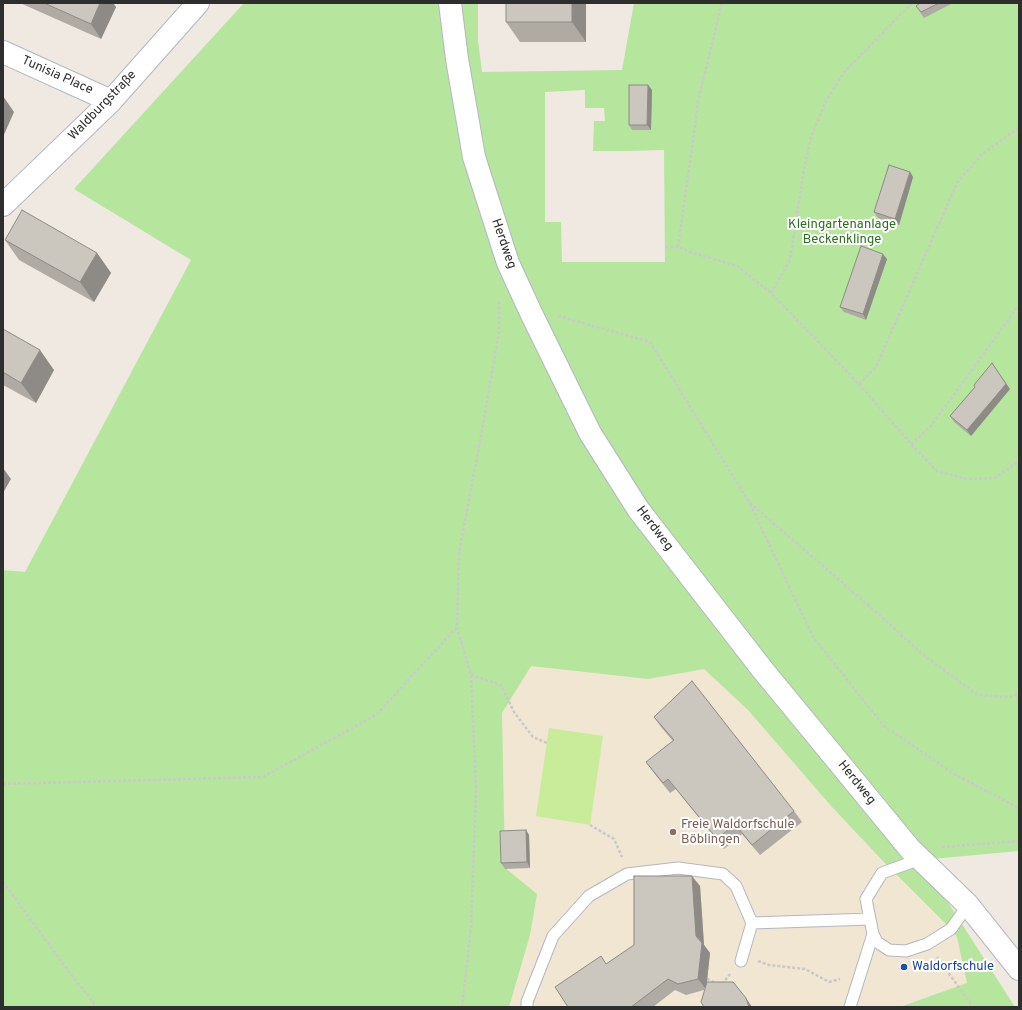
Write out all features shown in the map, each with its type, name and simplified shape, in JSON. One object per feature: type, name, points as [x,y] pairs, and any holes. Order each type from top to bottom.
[{"type":"street","name":"Waldburgstraße","points":[[3,205],[111,101],[198,3]]},
{"type":"street","name":"Herdweg","points":[[450,3],[457,59],[474,157],[508,263],[590,433],[638,509],[762,669],[915,854],[968,905],[1019,969]]},
{"type":"street","name":"Tunisia Place","points":[[3,52],[111,101]]},
{"type":"lane","points":[[915,854],[882,873],[866,899],[873,934],[877,942],[889,950],[906,951],[927,944],[951,929],[968,905]]},
{"type":"lane","points":[[527,1007],[527,1002],[553,936],[589,896],[627,874],[678,868],[723,874],[736,886],[752,923],[741,958]]},
{"type":"lane","points":[[752,923],[870,919]]},
{"type":"lane","points":[[850,1007],[873,934]]},
{"type":"path","points":[[678,247],[699,97],[722,3]]},
{"type":"path","points":[[771,292],[790,260],[804,169],[811,137],[826,101],[844,71],[912,3]]},
{"type":"path","points":[[859,384],[876,367],[957,183],[982,154],[1019,128]]},
{"type":"path","points":[[665,247],[678,247],[737,266],[771,292],[859,384],[911,444],[937,471],[966,480],[995,478],[1019,461]]},
{"type":"path","points":[[462,1007],[471,928],[476,789],[471,675],[457,627],[459,553],[499,331],[500,295],[508,263]]},
{"type":"path","points":[[911,444],[931,426],[1019,305]]},
{"type":"path","points":[[532,315],[549,317],[557,316],[650,342],[749,502],[813,637],[884,726],[956,775],[1019,808]]},
{"type":"path","points":[[749,502],[876,611],[926,657],[978,695],[1010,697],[1019,694]]},
{"type":"path","points":[[3,784],[262,777],[376,715],[457,627]]},
{"type":"path","points":[[471,675],[501,685],[514,712],[533,737],[547,743]]},
{"type":"path","points":[[590,824],[614,839],[625,861]]},
{"type":"path","points":[[915,854],[1019,842]]},
{"type":"path","points":[[3,882],[97,1007]]},
{"type":"path","points":[[927,944],[973,1007]]},
{"type":"path","points":[[707,979],[721,985],[741,958],[769,965],[805,969],[829,982],[850,976],[860,978]]},
{"type":"shaded area","name":"Freie Waldorfschule Böblingen","points":[[478,650],[704,669],[748,710],[832,807],[880,858],[951,929],[957,937],[967,983],[985,1007],[468,1007]]},
{"type":"green space","name":"Kleingartenanlage Beckenklinge","points":[[244,3],[478,3],[478,40],[482,72],[622,70],[634,3],[1019,3],[1019,851],[921,860],[1015,1007],[900,1007],[967,983],[957,937],[951,929],[880,858],[832,807],[748,710],[704,669],[648,679],[531,666],[502,713],[505,868],[537,894],[530,935],[509,1007],[3,1007],[3,570],[25,572],[191,260],[74,189]],"holes":[[[585,90],[585,108],[604,108],[605,121],[594,121],[593,151],[664,150],[665,262],[562,262],[561,222],[545,222],[545,92]]]},
{"type":"green space","points":[[549,728],[603,736],[590,825],[536,816]]},
{"type":"building","points":[[44,3],[100,3],[91,24]]},
{"type":"building","points":[[506,3],[572,3],[572,22],[506,22]]},
{"type":"building","points":[[920,3],[939,3],[921,12],[916,6]]},
{"type":"building","points":[[629,85],[648,85],[647,125],[629,125]]},
{"type":"building","points":[[889,165],[910,172],[895,219],[874,212]]},
{"type":"building","points":[[22,210],[97,253],[80,282],[5,240]]},
{"type":"building","points":[[861,246],[883,254],[863,314],[840,307]]},
{"type":"building","points":[[3,329],[40,350],[21,383],[3,372]]},
{"type":"building","points":[[992,363],[1006,384],[967,430],[950,416],[975,387],[974,385]]},
{"type":"building","points":[[692,681],[794,811],[752,845],[735,824],[717,839],[668,779],[663,783],[646,762],[674,740],[654,717]]},
{"type":"building","points":[[526,830],[527,862],[501,863],[500,831]]},
{"type":"building","name":"Freie Waldorfschule Böblingen","points":[[634,876],[692,876],[696,936],[702,943],[698,979],[678,984],[668,979],[631,1007],[568,1007],[555,987],[601,956],[606,964],[634,945]]},
{"type":"building","points":[[707,982],[733,982],[746,998],[749,1007],[704,1007],[701,1002]]},
{"type":"place","name":"Freie Waldorfschule Böblingen","points":[[673,832]]},
{"type":"place","name":"Waldorfschule","points":[[904,967]]}]
